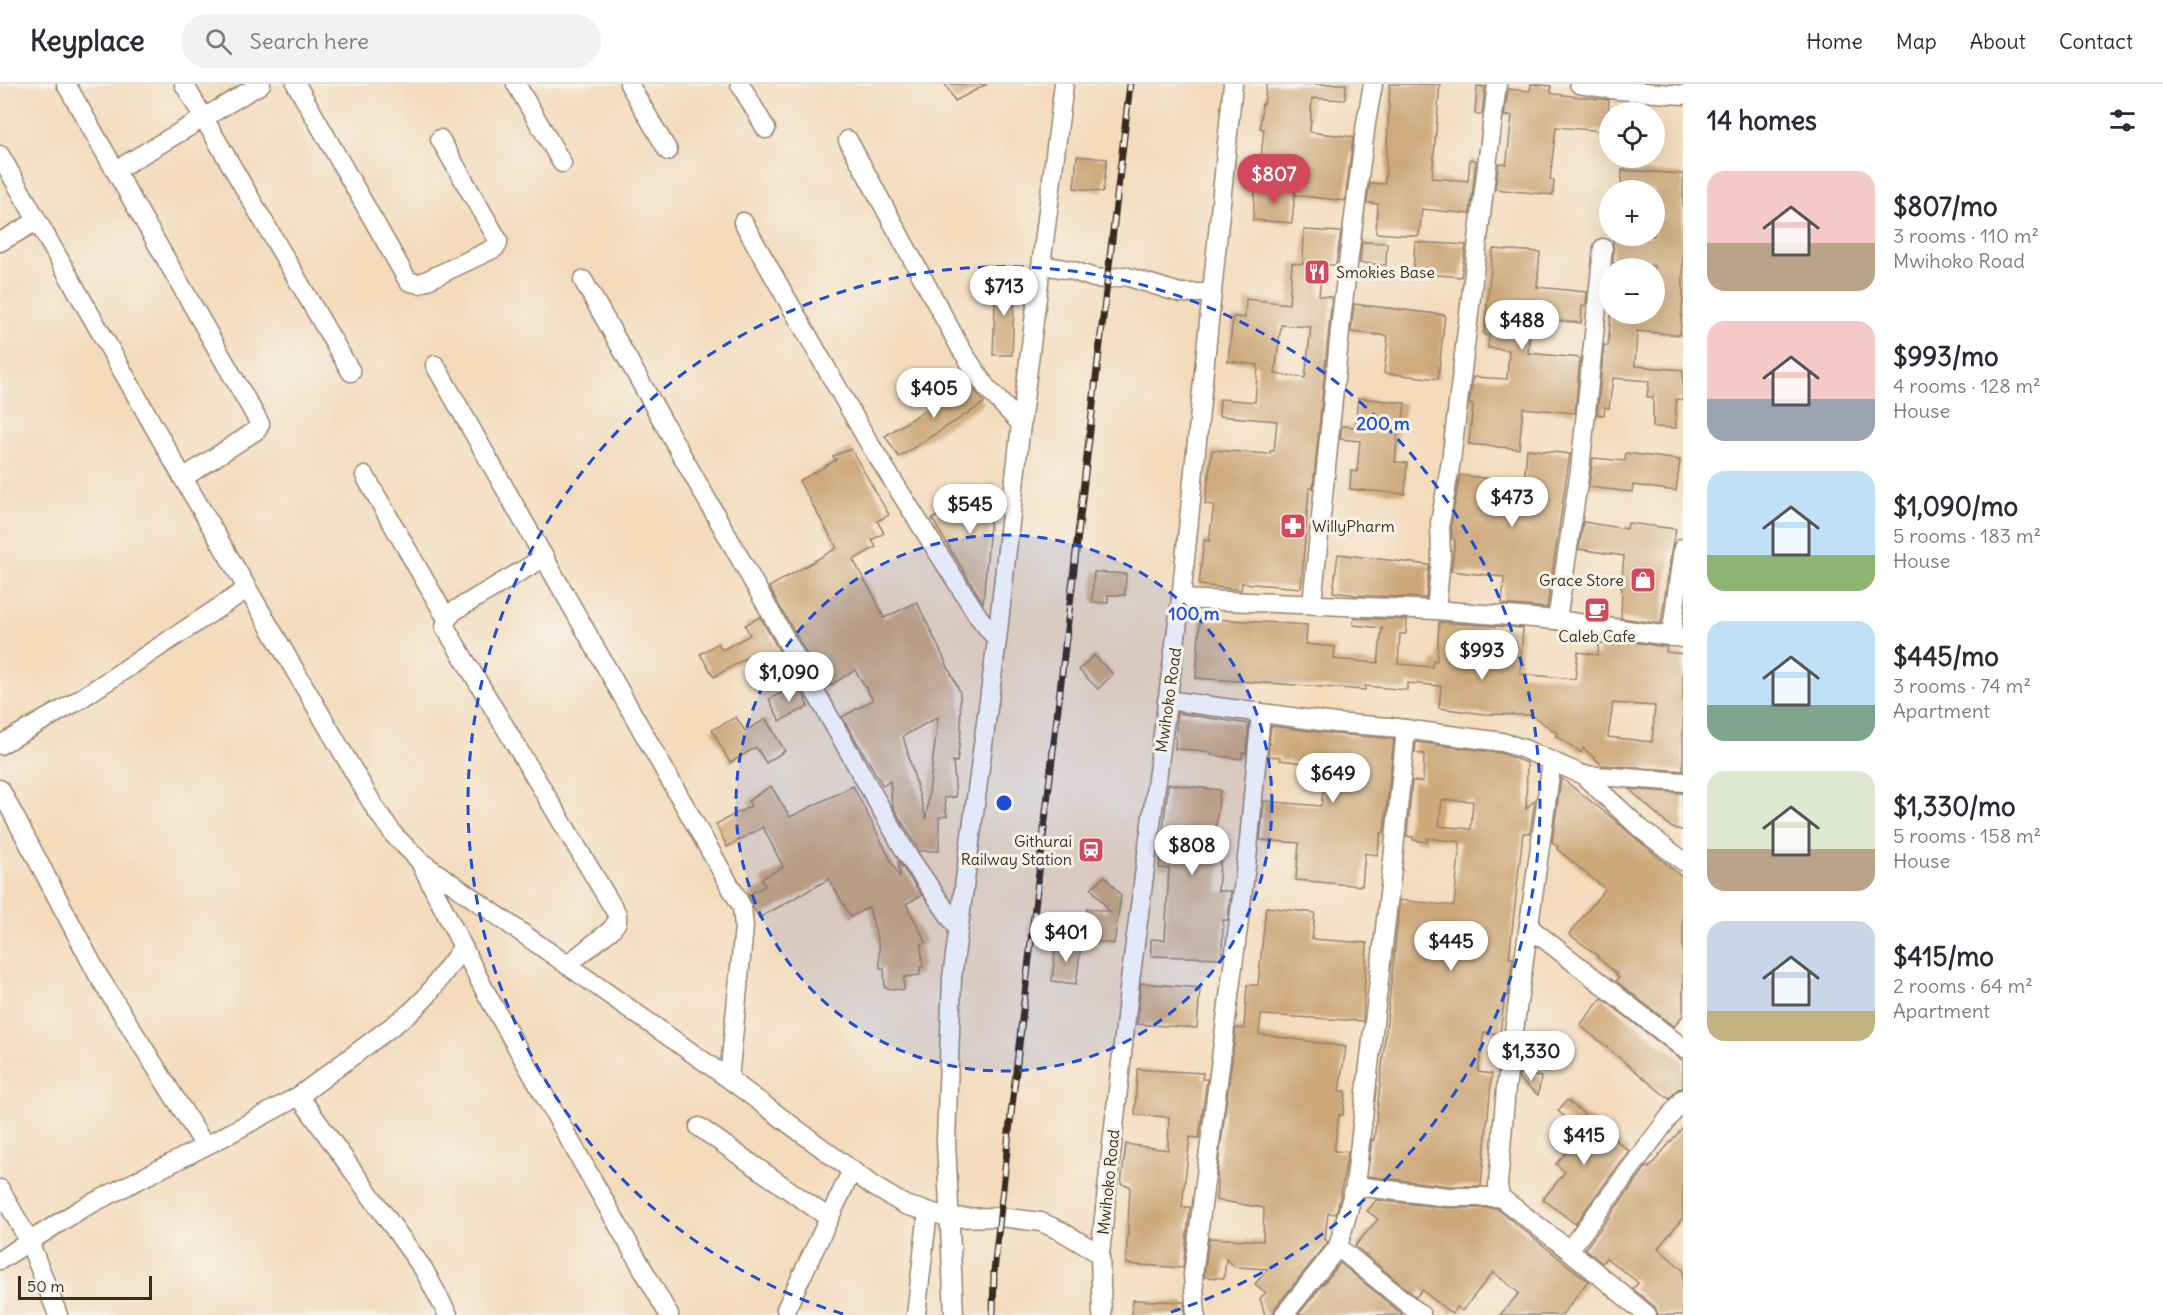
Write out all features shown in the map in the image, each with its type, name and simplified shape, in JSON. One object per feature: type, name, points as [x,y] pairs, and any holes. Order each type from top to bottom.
[{"type":"street","points":[[66,84],[260,424],[257,430],[183,478]]},
{"type":"street","points":[[184,84],[351,372]]},
{"type":"street","points":[[116,170],[261,84]]},
{"type":"street","points":[[296,84],[408,281],[413,284],[419,284],[495,248],[498,244],[498,240],[440,139]]},
{"type":"street","points":[[516,84],[562,163]]},
{"type":"street","points":[[629,84],[668,151]]},
{"type":"street","points":[[740,84],[766,129]]},
{"type":"street","points":[[954,1315],[946,1141],[952,978],[957,927],[998,640],[1064,84]]},
{"type":"street","name":"Mwihoko Road","points":[[1102,1315],[1100,1254],[1130,981],[1182,599],[1233,84]]},
{"type":"street","points":[[1312,604],[1342,311],[1373,84]]},
{"type":"street","points":[[1436,610],[1442,558],[1440,523],[1451,461],[1497,84]]},
{"type":"street","points":[[1579,84],[1683,94]]},
{"type":"street","points":[[848,140],[961,349],[986,387],[1022,424]]},
{"type":"street","points":[[0,155],[183,478],[375,808],[394,835],[420,861],[729,1079],[852,1170],[905,1205],[951,1218],[1000,1217],[1041,1222],[1100,1254]]},
{"type":"street","points":[[0,242],[37,221]]},
{"type":"street","points":[[743,222],[869,443],[978,616],[998,640]]},
{"type":"street","points":[[1557,620],[1580,470],[1603,248]]},
{"type":"street","points":[[1042,265],[1071,270],[1094,278],[1107,279],[1125,276],[1180,293],[1212,293]]},
{"type":"street","points":[[583,280],[905,850],[957,927]]},
{"type":"street","points":[[435,365],[742,907],[744,927],[729,1079]]},
{"type":"street","points":[[365,476],[447,619]]},
{"type":"street","points":[[1182,599],[1436,610],[1557,620],[1677,637],[1683,548]]},
{"type":"street","points":[[545,557],[454,611],[447,619],[445,627],[617,914],[617,922],[611,930],[567,965]]},
{"type":"street","points":[[0,745],[74,703],[247,589]]},
{"type":"street","points":[[1167,700],[1335,723],[1406,729],[1502,742],[1583,775],[1641,829],[1683,861]]},
{"type":"street","points":[[1196,1315],[1193,1275],[1248,850],[1261,713]]},
{"type":"street","points":[[1284,1315],[1338,1247],[1355,1186],[1406,729]]},
{"type":"street","points":[[1500,1197],[1498,1185],[1506,1088],[1552,761]]},
{"type":"street","points":[[1583,775],[1683,782]]},
{"type":"street","points":[[0,789],[98,975],[205,1146]]},
{"type":"street","points":[[420,861],[485,991],[669,1315]]},
{"type":"street","points":[[1528,927],[1683,1048]]},
{"type":"street","points":[[0,1260],[81,1209],[299,1096],[411,1012],[426,997],[463,947]]},
{"type":"street","points":[[299,1096],[424,1270],[448,1315]]},
{"type":"street","points":[[1569,1250],[1683,1099]]},
{"type":"street","points":[[699,1127],[830,1218]]},
{"type":"street","points":[[786,1309],[852,1170]]},
{"type":"street","points":[[1355,1186],[1448,1197],[1500,1197],[1569,1250],[1647,1315]]},
{"type":"street","points":[[0,1189],[29,1241],[58,1315]]},
{"type":"street","points":[[916,1315],[928,1211]]},
{"type":"street","points":[[1338,1247],[1421,1315]]},
{"type":"building","points":[[945,84],[987,84],[955,101]]},
{"type":"building","points":[[1267,84],[1346,84],[1345,100],[1312,98],[1310,132],[1353,137],[1345,201],[1295,195],[1297,162],[1261,158],[1264,129],[1260,128]]},
{"type":"building","points":[[1390,84],[1440,84],[1432,178],[1468,181],[1470,159],[1476,160],[1470,214],[1422,209],[1419,236],[1376,233],[1378,204],[1367,203],[1370,183],[1385,184]]},
{"type":"building","points":[[1531,84],[1551,86],[1551,93],[1554,94],[1609,100],[1609,102],[1599,102],[1599,131],[1556,127],[1550,179],[1554,180],[1553,195],[1495,189],[1499,163],[1506,164],[1507,160],[1512,116],[1504,116],[1508,89],[1530,91]]},
{"type":"building","points":[[1477,86],[1485,87],[1482,114],[1475,114]]},
{"type":"building","points":[[1077,156],[1107,159],[1103,192],[1074,188]]},
{"type":"building","points":[[1622,170],[1683,174],[1683,296],[1680,335],[1637,331],[1635,366],[1683,370],[1683,400],[1676,399],[1676,428],[1653,427],[1653,397],[1647,397],[1649,381],[1613,378],[1609,408],[1605,407],[1604,415],[1597,414],[1604,345],[1608,346],[1610,324],[1665,324],[1665,258],[1613,258],[1613,246],[1665,246],[1665,180],[1622,180]]},
{"type":"building","points":[[1255,187],[1295,191],[1292,223],[1253,220]]},
{"type":"building","points":[[1304,230],[1341,232],[1336,265],[1322,265],[1319,296],[1332,297],[1313,488],[1309,488],[1301,588],[1242,583],[1241,590],[1199,585],[1204,540],[1209,541],[1214,505],[1205,504],[1212,450],[1270,454],[1270,451],[1274,451],[1277,421],[1219,416],[1220,399],[1255,402],[1258,365],[1228,361],[1233,317],[1245,318],[1246,299],[1289,304],[1292,263],[1303,264]],"holes":[[[1281,325],[1311,327],[1305,378],[1275,374]]]},
{"type":"building","points":[[1362,242],[1387,243],[1386,265],[1360,263]]},
{"type":"building","points":[[1415,242],[1466,245],[1461,277],[1413,273]]},
{"type":"building","points":[[1493,249],[1540,252],[1537,287],[1587,292],[1586,306],[1582,306],[1581,323],[1531,318],[1528,353],[1580,358],[1575,413],[1523,408],[1519,449],[1469,444],[1473,405],[1469,404],[1473,377],[1507,379],[1509,350],[1488,348],[1489,335],[1484,335]]},
{"type":"building","points":[[996,278],[1015,279],[1012,355],[993,355]]},
{"type":"building","points":[[1354,304],[1445,315],[1438,379],[1384,373],[1388,336],[1351,332]]},
{"type":"building","points":[[969,382],[984,403],[899,457],[885,436]]},
{"type":"building","points":[[1358,398],[1405,403],[1403,421],[1399,420],[1395,462],[1407,463],[1405,494],[1350,489],[1351,471],[1357,472],[1360,441],[1340,439],[1342,426],[1355,427]]},
{"type":"building","points":[[851,449],[889,515],[877,521],[884,533],[872,540],[876,547],[853,560],[884,618],[917,602],[960,692],[961,730],[957,762],[953,761],[956,797],[944,798],[947,816],[939,817],[939,851],[919,851],[892,805],[890,781],[883,786],[842,717],[873,700],[855,670],[826,688],[769,587],[837,548],[799,481],[836,460],[833,456]],"holes":[[[938,717],[926,819],[903,736]]]},
{"type":"building","points":[[1527,449],[1570,454],[1547,608],[1502,604],[1504,577],[1451,571],[1455,540],[1452,539],[1451,524],[1460,475],[1524,483]]},
{"type":"building","points":[[1626,453],[1680,460],[1676,491],[1633,485],[1632,492],[1589,487],[1593,458],[1625,461]]},
{"type":"building","points":[[994,482],[983,603],[932,519]]},
{"type":"building","points":[[1583,522],[1627,529],[1628,523],[1676,529],[1661,624],[1621,618],[1624,556],[1579,549]]},
{"type":"building","points":[[1338,554],[1429,565],[1426,598],[1333,592]]},
{"type":"building","points":[[1094,572],[1126,574],[1125,595],[1108,595],[1108,603],[1092,602]]},
{"type":"building","points":[[760,617],[782,656],[760,667],[753,654],[714,677],[700,654],[718,643],[722,650],[750,635],[745,625]]},
{"type":"building","points":[[1200,618],[1307,625],[1306,644],[1335,647],[1334,659],[1378,663],[1382,628],[1353,625],[1354,618],[1407,620],[1406,634],[1400,634],[1398,664],[1432,667],[1433,660],[1437,661],[1439,622],[1523,628],[1520,674],[1575,679],[1578,652],[1598,655],[1599,643],[1619,645],[1620,640],[1667,647],[1666,652],[1683,654],[1683,771],[1602,765],[1583,748],[1582,753],[1556,736],[1557,733],[1531,715],[1484,714],[1439,708],[1441,686],[1407,683],[1407,690],[1365,686],[1365,690],[1196,678]],"holes":[[[1613,703],[1655,706],[1652,742],[1608,737]]]},
{"type":"building","points":[[1094,655],[1113,674],[1098,689],[1079,670]]},
{"type":"building","points":[[798,685],[808,707],[780,721],[769,699]]},
{"type":"building","points":[[1177,713],[1249,724],[1246,753],[1242,753],[1242,759],[1212,755],[1212,753],[1196,750],[1175,749]]},
{"type":"building","points":[[736,717],[745,731],[766,719],[785,751],[766,763],[756,747],[730,763],[712,730]]},
{"type":"building","points":[[1271,726],[1394,739],[1384,833],[1381,833],[1377,855],[1365,853],[1362,886],[1296,880],[1299,843],[1260,840],[1264,801],[1321,806],[1327,766],[1280,760],[1280,757],[1268,756]]},
{"type":"building","points":[[1416,742],[1500,753],[1527,763],[1526,809],[1535,800],[1530,833],[1523,833],[1509,958],[1513,958],[1508,996],[1505,995],[1500,1034],[1484,1032],[1478,1072],[1492,1074],[1481,1186],[1449,1186],[1367,1176],[1372,1139],[1374,1140],[1400,900],[1454,906],[1460,842],[1427,838],[1427,842],[1413,840],[1413,837],[1407,836],[1412,781],[1423,782],[1424,754],[1415,753]],"holes":[[[1442,800],[1473,801],[1471,829],[1439,826]]]},
{"type":"building","points":[[1561,778],[1683,878],[1683,1015],[1674,1027],[1616,981],[1619,978],[1617,974],[1569,934],[1605,889],[1557,849],[1558,847],[1552,842]]},
{"type":"building","points":[[1168,784],[1220,790],[1215,836],[1222,837],[1218,891],[1231,891],[1228,920],[1223,920],[1222,958],[1151,956],[1151,939],[1165,940],[1169,869],[1159,868]]},
{"type":"building","points":[[771,786],[790,817],[853,786],[900,878],[898,861],[922,895],[906,904],[926,942],[921,945],[923,967],[920,967],[920,975],[904,977],[904,990],[885,988],[884,968],[880,968],[879,946],[869,907],[851,917],[829,879],[759,918],[748,895],[765,886],[761,879],[783,867],[763,827],[727,847],[716,824],[751,806],[748,801]]},
{"type":"building","points":[[1629,789],[1683,793],[1683,830],[1672,828]]},
{"type":"building","points":[[1105,876],[1121,896],[1114,944],[1082,939],[1087,908],[1110,912],[1091,888]]},
{"type":"building","points":[[1266,907],[1315,913],[1312,939],[1367,943],[1363,1021],[1261,1015],[1259,1034],[1346,1047],[1339,1091],[1346,1091],[1343,1115],[1339,1115],[1334,1151],[1348,1152],[1336,1214],[1328,1213],[1325,1239],[1328,1242],[1275,1308],[1273,1315],[1265,1315],[1260,1298],[1266,1293],[1255,1284],[1268,1269],[1235,1267],[1226,1259],[1224,1278],[1204,1277],[1209,1238],[1263,1241],[1264,1208],[1216,1200],[1218,1166],[1236,1028],[1244,1029],[1247,985],[1258,985]]},
{"type":"building","points":[[1056,943],[1081,946],[1076,984],[1052,981]]},
{"type":"building","points":[[1141,983],[1200,988],[1197,1028],[1137,1024]]},
{"type":"building","points":[[1602,998],[1683,1061],[1683,1088],[1678,1089],[1669,1099],[1580,1025]]},
{"type":"building","points":[[1137,1069],[1203,1073],[1202,1079],[1207,1079],[1199,1138],[1190,1137],[1182,1207],[1190,1207],[1183,1268],[1126,1264],[1130,1186],[1121,1184],[1126,1144],[1168,1150],[1169,1117],[1135,1115]]},
{"type":"building","points":[[1519,1073],[1541,1077],[1538,1095],[1519,1079]]},
{"type":"building","points":[[1567,1100],[1629,1151],[1575,1224],[1543,1199],[1565,1172],[1556,1164],[1583,1132],[1558,1111]]},
{"type":"building","points":[[1683,1127],[1683,1218],[1658,1248],[1683,1270],[1683,1315],[1658,1315],[1655,1307],[1633,1289],[1638,1283],[1635,1280],[1606,1258],[1602,1263],[1585,1249],[1647,1166],[1649,1168]]},
{"type":"building","points":[[1376,1200],[1447,1208],[1496,1208],[1588,1281],[1562,1315],[1500,1315],[1519,1293],[1493,1272],[1462,1311],[1457,1307],[1452,1314],[1422,1290],[1416,1297],[1355,1246],[1378,1219],[1367,1211]]},
{"type":"building","points":[[1340,1263],[1402,1314],[1298,1315]]},
{"type":"building","points":[[1133,1300],[1184,1302],[1185,1315],[1132,1315]]},
{"type":"railway","points":[[993,1315],[994,1272],[1009,1132],[1130,84]]},
{"type":"place","name":"Smokies Base","points":[[1317,272]]},
{"type":"place","name":"WillyPharm","points":[[1293,526]]},
{"type":"place","name":"Grace Store","points":[[1643,580]]},
{"type":"place","name":"Caleb Cafe","points":[[1597,610]]},
{"type":"place","name":"Githurai Railway Station","points":[[1091,850]]}]
